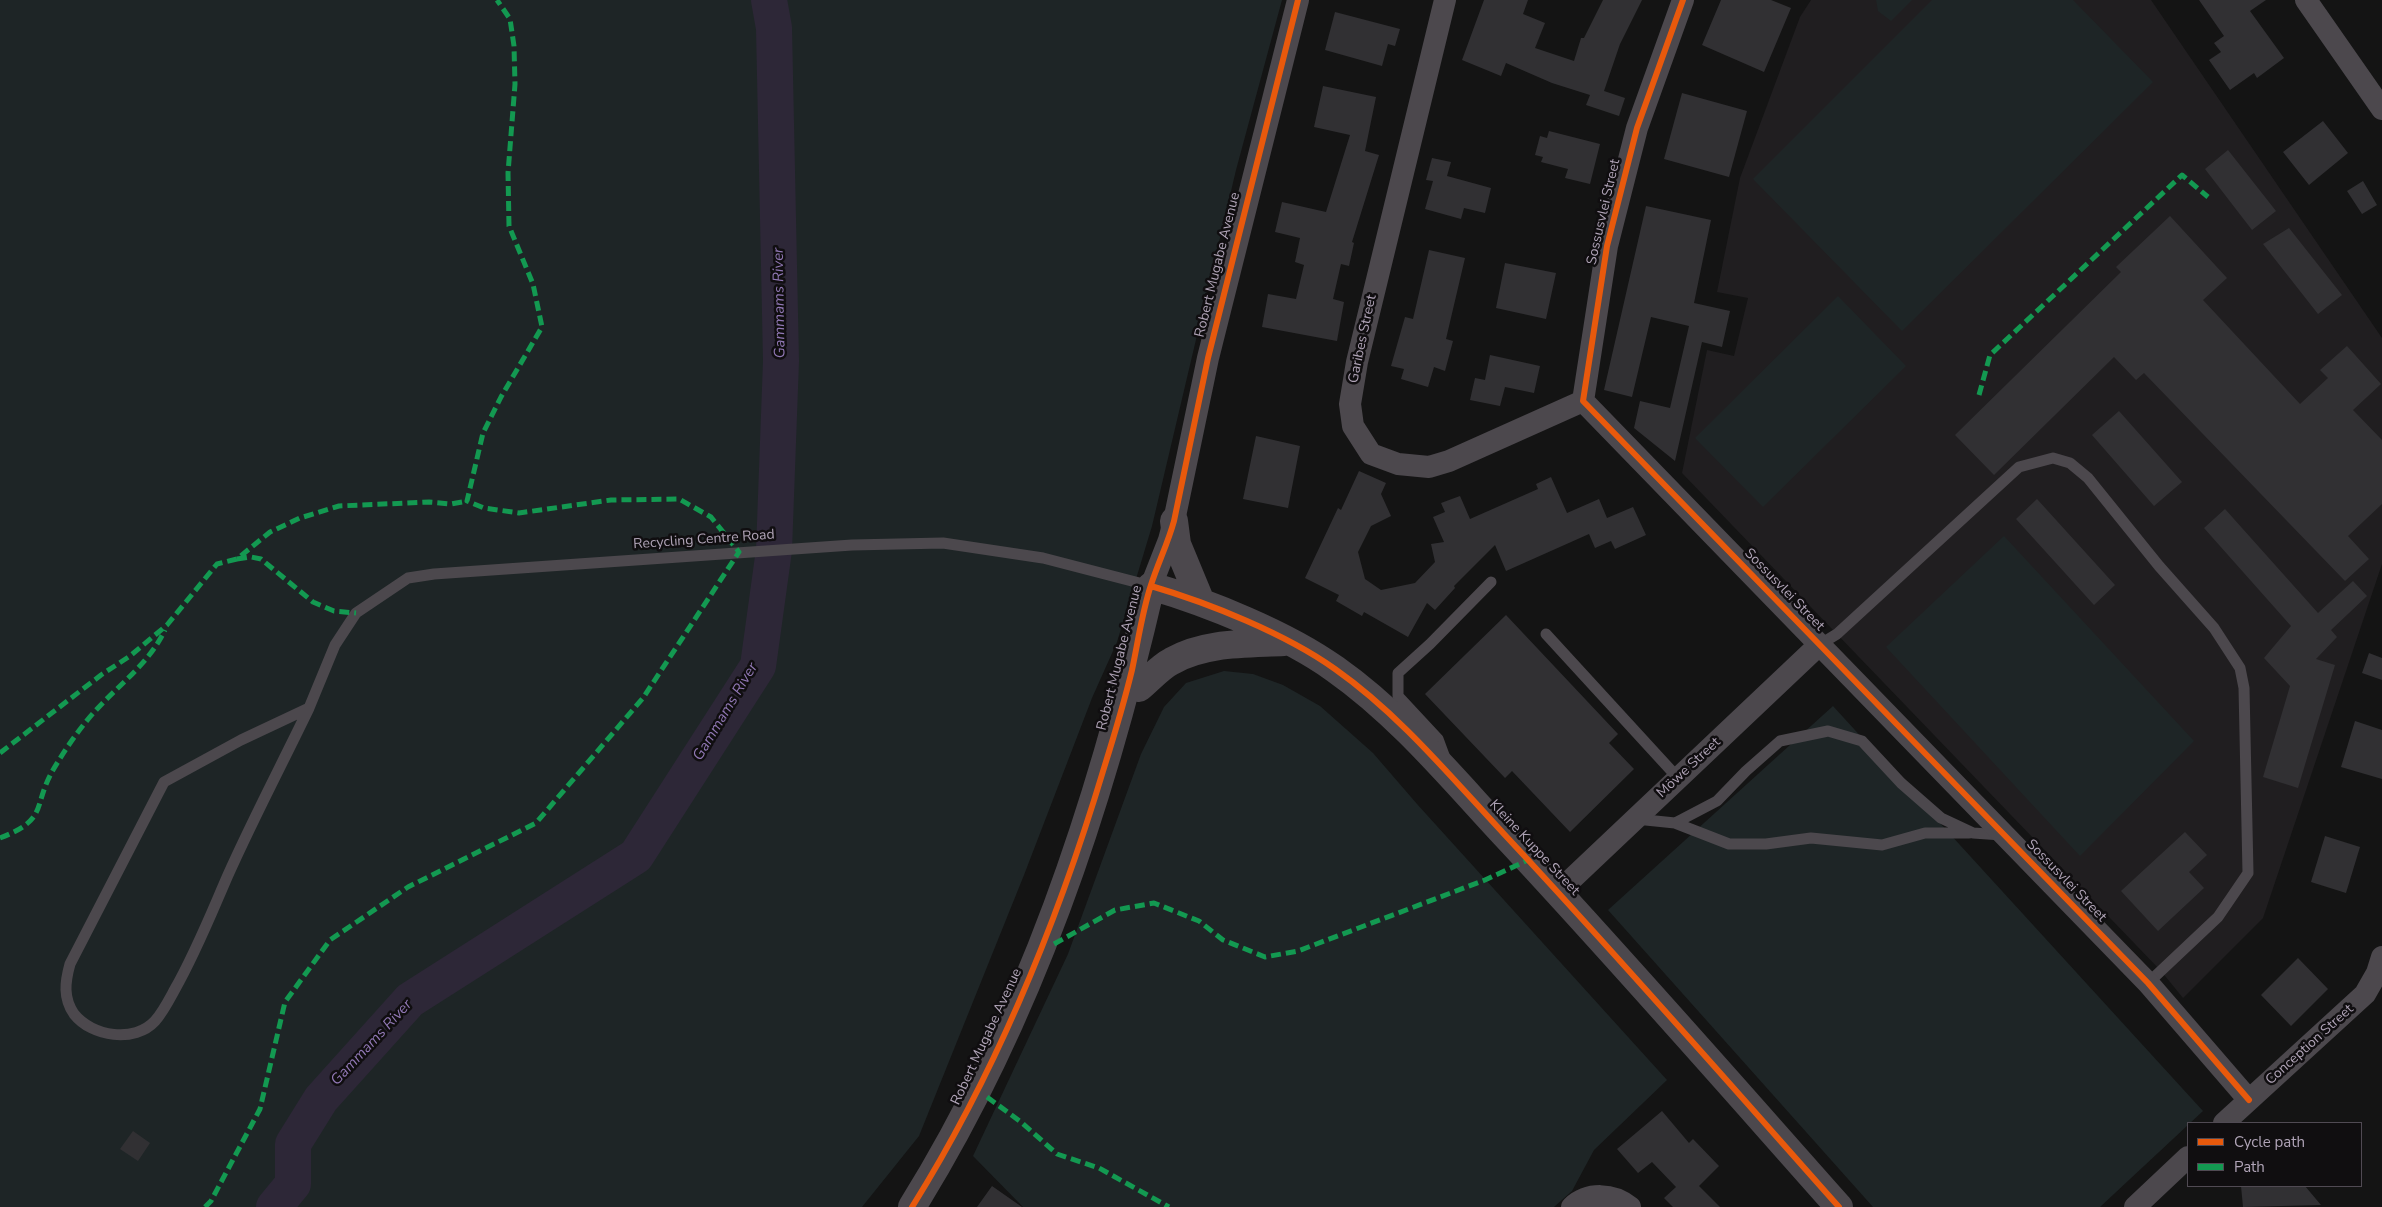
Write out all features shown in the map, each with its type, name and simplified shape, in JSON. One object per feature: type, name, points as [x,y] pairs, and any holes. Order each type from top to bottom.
[{"type":"street","name":"Robert Mugabe Avenue","points":[[926,1207],[965,1143],[1012,1047],[1044,975],[1108,798],[1139,688],[1208,358],[1298,0]]},
{"type":"street","name":"Garibes Street","points":[[1444,0],[1356,362],[1350,404],[1354,426],[1371,454],[1398,464],[1429,467],[1450,461],[1583,401]]},
{"type":"street","name":"Sossusvlei Street","points":[[1683,0],[1637,128],[1607,246],[1583,401],[2148,983],[2248,1100]]},
{"type":"street","points":[[2306,0],[2382,108]]},
{"type":"street","points":[[1172,531],[1201,602]]},
{"type":"street","name":"Robert Mugabe Avenue","points":[[912,1207],[949,1148],[1018,1002],[1056,914],[1090,815],[1159,588]]},
{"type":"street","name":"Kleine Kuppe Street","points":[[1159,588],[1201,602],[1288,641],[1334,668],[1365,692],[1408,732],[1558,892],[1839,1207]]},
{"type":"street","points":[[1139,688],[1172,661],[1198,651],[1227,645],[1288,641]]},
{"type":"street","name":"Möwe Street","points":[[1558,892],[1819,645]]},
{"type":"street","name":"Conception Street","points":[[2225,1122],[2365,994],[2377,973],[2382,957]]},
{"type":"street","points":[[2135,1207],[2187,1158]]},
{"type":"street","points":[[1572,1207],[1579,1200],[1604,1194],[1630,1207]]},
{"type":"lane","points":[[1819,645],[1837,634],[2019,468],[2053,458],[2070,463],[2088,478],[2159,566],[2214,628],[2240,668],[2244,688],[2248,873],[2218,918],[2148,983]]},
{"type":"lane","name":"Recycling Centre Road","points":[[309,708],[241,740],[164,782],[70,964],[65,980],[66,996],[70,1009],[79,1020],[109,1035],[138,1033],[154,1022],[188,966],[239,852],[316,694],[335,645],[356,613],[408,578],[434,574],[852,545],[943,543],[1044,558],[1159,588]]},
{"type":"lane","points":[[1444,770],[1446,756],[1438,739],[1398,696],[1398,672],[1430,644],[1491,582]]},
{"type":"lane","points":[[1546,634],[1678,778]]},
{"type":"lane","points":[[1676,823],[1716,801],[1780,741],[1828,731],[1862,742],[1901,783],[1941,818],[1973,833]]},
{"type":"lane","points":[[1636,819],[1676,823],[1729,844],[1766,844],[1811,838],[1882,845],[1925,833],[2004,835]]},
{"type":"shaded area","points":[[0,0],[1282,0],[1236,170],[1152,526],[1117,642],[1092,698],[1024,875],[919,1136],[862,1207],[0,1207]]},
{"type":"shaded area","points":[[1811,0],[2151,0],[2382,338],[2382,564],[2263,918],[2183,998],[2161,971],[1682,473],[1707,350],[1734,356],[1748,298],[1717,292],[1740,178],[1800,17]]},
{"type":"shaded area","points":[[1876,0],[1912,0],[1891,21],[1878,11]]},
{"type":"shaded area","points":[[1932,0],[2073,0],[2153,82],[1902,331],[1753,179]]},
{"type":"shaded area","points":[[1838,296],[1906,366],[1763,507],[1695,438]]},
{"type":"shaded area","points":[[2004,536],[2194,741],[2080,856],[1886,647]]},
{"type":"shaded area","points":[[1224,671],[1253,674],[1283,685],[1320,706],[1373,753],[1667,1080],[1594,1150],[1572,1191],[1554,1207],[1023,1207],[973,1156],[1068,954],[1141,754],[1164,707],[1186,683]]},
{"type":"shaded area","points":[[1833,706],[2203,1111],[2191,1122],[2187,1122],[2187,1126],[2100,1207],[1873,1207],[1608,910]]},
{"type":"building","points":[[1484,0],[1528,0],[1523,14],[1545,23],[1535,48],[1574,61],[1581,38],[1584,38],[1603,0],[1642,0],[1620,44],[1604,91],[1625,98],[1619,116],[1586,105],[1590,95],[1552,83],[1506,63],[1501,76],[1462,60]]},
{"type":"building","points":[[1721,0],[1771,0],[1791,8],[1764,72],[1702,45]]},
{"type":"building","points":[[2199,0],[2266,0],[2250,11],[2284,58],[2257,78],[2254,73],[2230,90],[2209,60],[2221,52],[2214,43],[2224,36]]},
{"type":"building","points":[[1335,12],[1400,29],[1395,46],[1388,44],[1382,66],[1325,50]]},
{"type":"building","points":[[1323,86],[1376,97],[1365,151],[1379,155],[1352,242],[1354,243],[1349,266],[1341,264],[1333,299],[1344,302],[1337,341],[1262,327],[1268,294],[1296,299],[1304,265],[1295,262],[1300,238],[1275,232],[1282,202],[1326,212],[1350,135],[1314,127]]},
{"type":"building","points":[[1682,93],[1747,111],[1729,177],[1664,159]]},
{"type":"building","points":[[2323,121],[2348,153],[2309,185],[2283,152]]},
{"type":"building","points":[[1549,131],[1600,144],[1590,184],[1565,178],[1568,169],[1541,162],[1543,157],[1535,155],[1540,136],[1547,138]]},
{"type":"building","points":[[2228,150],[2276,211],[2252,230],[2205,169]]},
{"type":"building","points":[[1432,158],[1451,162],[1447,176],[1491,188],[1485,213],[1464,208],[1461,219],[1425,209],[1433,181],[1426,180]]},
{"type":"building","points":[[2363,181],[2377,205],[2362,214],[2347,191]]},
{"type":"building","points":[[1646,206],[1711,220],[1694,303],[1730,311],[1722,347],[1702,342],[1675,461],[1634,428],[1640,401],[1670,408],[1689,326],[1651,317],[1632,397],[1604,390]]},
{"type":"building","points":[[2170,216],[2227,278],[2203,300],[2300,404],[2328,378],[2320,370],[2347,346],[2381,384],[2353,410],[2382,440],[2382,504],[2348,536],[2369,559],[2345,581],[2144,373],[2136,380],[2114,357],[1994,475],[1955,435],[2121,272],[2116,267]]},
{"type":"building","points":[[2289,228],[2342,295],[2318,314],[2263,244]]},
{"type":"building","points":[[1429,250],[1465,258],[1446,339],[1453,341],[1445,371],[1434,367],[1428,387],[1401,379],[1404,369],[1391,366],[1405,317],[1413,319]]},
{"type":"building","points":[[1505,263],[1556,273],[1546,319],[1496,308]]},
{"type":"building","points":[[1490,355],[1540,366],[1534,393],[1505,387],[1500,406],[1470,400],[1475,378],[1485,380]]},
{"type":"building","points":[[2119,411],[2182,482],[2154,506],[2092,435]]},
{"type":"building","points":[[1256,436],[1300,446],[1288,508],[1243,499]]},
{"type":"building","points":[[1359,471],[1386,483],[1381,494],[1391,516],[1371,526],[1358,552],[1365,579],[1381,590],[1415,583],[1435,562],[1431,544],[1444,542],[1433,517],[1445,512],[1441,503],[1460,496],[1470,519],[1538,489],[1536,484],[1551,477],[1567,513],[1599,499],[1607,518],[1633,507],[1646,535],[1615,549],[1611,541],[1595,548],[1589,534],[1506,571],[1495,545],[1454,586],[1455,588],[1435,610],[1427,603],[1408,637],[1364,612],[1362,616],[1336,601],[1339,595],[1305,578],[1338,508],[1341,510]]},
{"type":"building","points":[[2037,499],[2115,585],[2094,605],[2016,519]]},
{"type":"building","points":[[2225,509],[2318,613],[2353,581],[2367,596],[2331,630],[2337,637],[2316,659],[2335,665],[2298,788],[2263,777],[2290,686],[2264,658],[2291,626],[2204,528]]},
{"type":"building","points":[[1506,615],[1618,734],[1609,743],[1634,769],[1570,832],[1512,771],[1505,778],[1425,694]]},
{"type":"building","points":[[2369,653],[2382,658],[2382,680],[2362,673]]},
{"type":"building","points":[[2355,721],[2382,730],[2382,779],[2341,767]]},
{"type":"building","points":[[2185,832],[2207,855],[2189,872],[2204,888],[2158,931],[2121,891]]},
{"type":"building","points":[[2325,836],[2360,847],[2346,893],[2311,882]]},
{"type":"building","points":[[2298,958],[2328,989],[2291,1026],[2261,995]]},
{"type":"building","points":[[1662,1111],[1689,1143],[1693,1139],[1719,1166],[1699,1186],[1720,1207],[1673,1207],[1664,1198],[1676,1187],[1652,1162],[1638,1173],[1617,1149]]},
{"type":"building","points":[[133,1131],[150,1143],[138,1161],[120,1149]]},
{"type":"building","points":[[992,1186],[1022,1207],[977,1207]]},
{"type":"building","points":[[2241,1187],[2306,1187],[2321,1205],[2243,1207]]},
{"type":"waterway","name":"Gammams River","points":[[274,1207],[293,1184],[293,1144],[321,1099],[410,1000],[636,856],[758,666],[774,550],[781,361],[774,28],[769,0]]},
{"type":"marked path","points":[[205,1207],[211,1201],[260,1109],[285,1002],[330,940],[408,887],[536,823],[643,698],[739,552],[711,517],[679,499],[611,500],[519,513],[484,508],[467,501],[483,433],[501,397],[542,327],[533,284],[509,226],[508,173],[515,84],[514,46],[510,19],[497,0]]},
{"type":"marked path","points":[[1979,395],[1990,355],[2182,175],[2208,197]]},
{"type":"marked path","points":[[0,753],[101,675],[130,656],[167,625],[217,564],[237,559],[270,532],[300,518],[339,506],[429,502],[451,504],[467,501]]},
{"type":"marked path","points":[[237,559],[251,557],[261,559],[313,602],[334,611],[356,613]]},
{"type":"marked path","points":[[0,838],[26,825],[33,818],[53,770],[74,737],[98,708],[143,662],[159,642],[165,630]]},
{"type":"marked path","points":[[1054,944],[1115,910],[1154,903],[1199,921],[1223,940],[1265,957],[1298,951],[1485,880],[1528,860]]},
{"type":"marked path","points":[[987,1097],[1021,1122],[1057,1154],[1099,1168],[1169,1207]]},
{"type":"cycle path","points":[[912,1207],[943,1155],[998,1049],[1023,994],[1067,882],[1086,825],[1126,695],[1148,595],[1174,521],[1208,358],[1298,0]]},
{"type":"cycle path","points":[[1683,0],[1637,128],[1607,246],[1583,401],[2148,983],[2249,1100]]},
{"type":"cycle path","points":[[1151,586],[1197,601],[1271,632],[1335,669],[1381,706],[1424,747],[1547,880],[1839,1207]]}]
